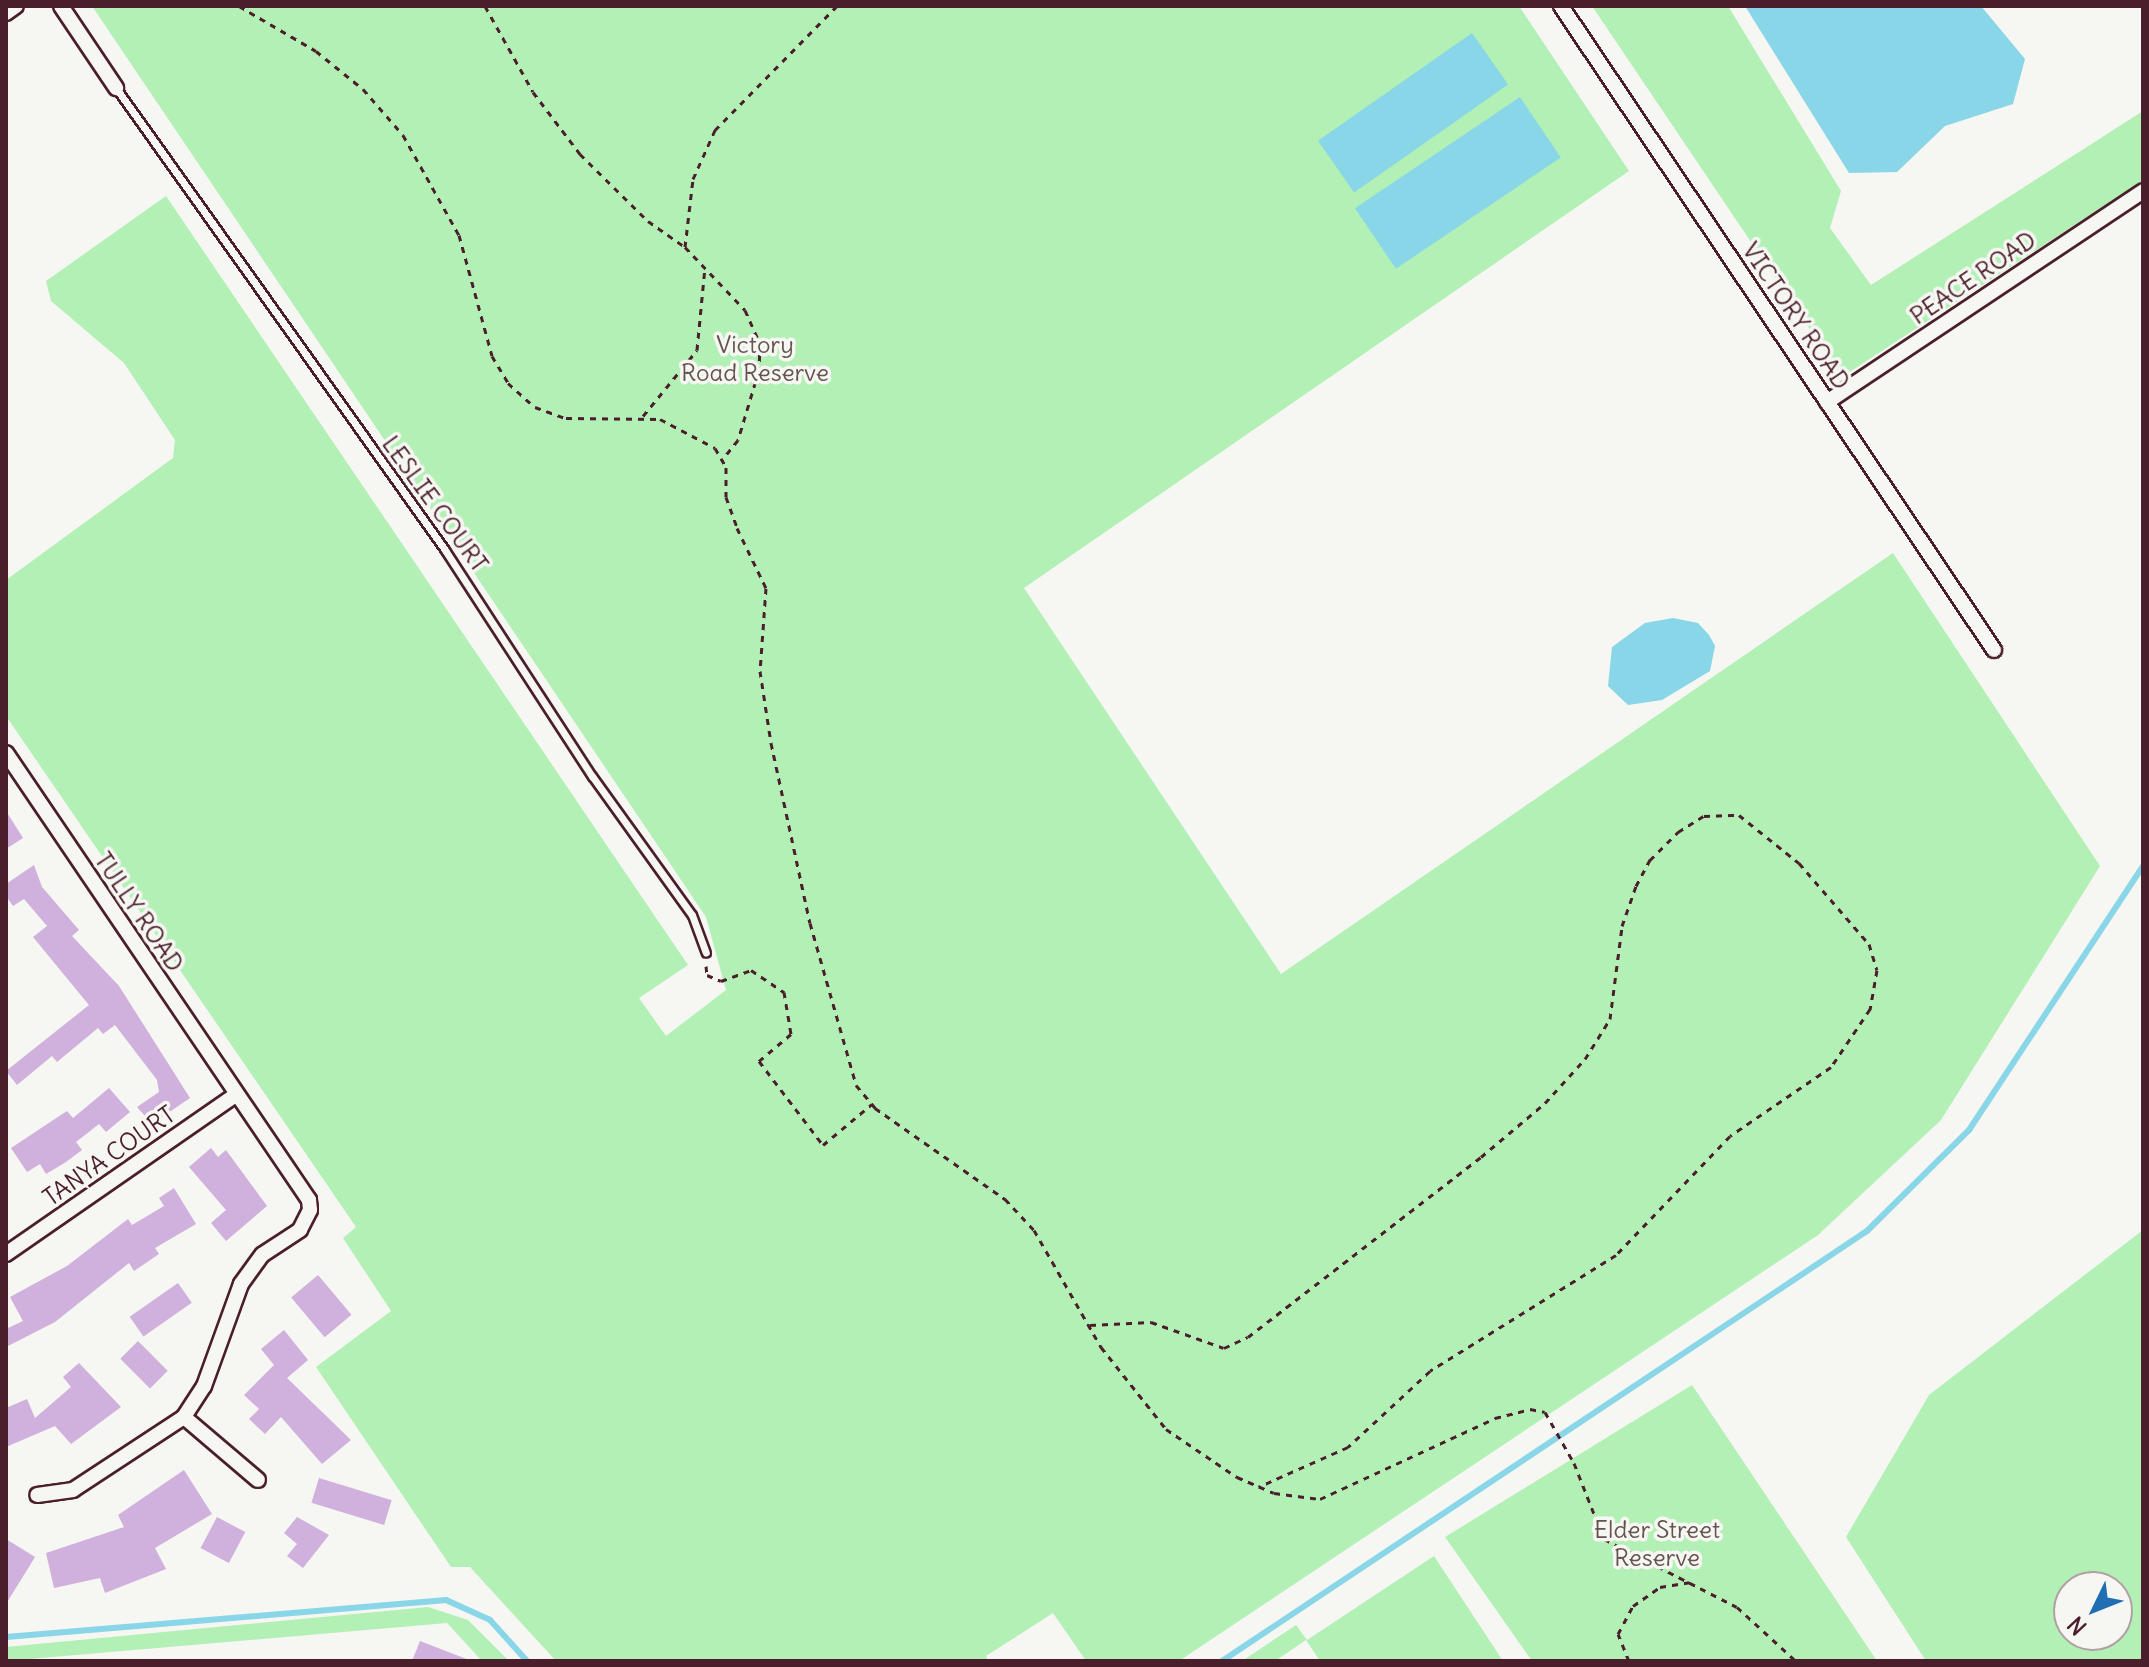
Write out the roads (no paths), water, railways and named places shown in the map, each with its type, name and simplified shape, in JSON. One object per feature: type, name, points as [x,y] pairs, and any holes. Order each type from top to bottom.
[{"type":"street","points":[[6,13],[16,6]]},
{"type":"street","points":[[61,6],[116,88]]},
{"type":"street","name":"VICTORY ROAD","points":[[1561,6],[1994,650]]},
{"type":"street","name":"PEACE ROAD","points":[[1827,402],[2143,191]]},
{"type":"street","name":"TULLY ROAD","points":[[6,753],[309,1200],[310,1210],[304,1225],[262,1255],[241,1284],[204,1386],[184,1417]]},
{"type":"street","name":"TANYA COURT","points":[[6,1254],[236,1095]]},
{"type":"street","points":[[37,1495],[73,1490],[184,1417],[258,1480]]},
{"type":"lane","name":"LESLIE COURT","points":[[116,88],[445,550],[584,764],[692,915],[706,953]]},
{"type":"water","points":[[1745,6],[1981,6],[2025,59],[2013,104],[1945,126],[1897,172],[1849,173]]},
{"type":"water","points":[[1472,33],[1508,85],[1354,192],[1318,141]]},
{"type":"water","points":[[1520,97],[1561,158],[1396,269],[1355,208]]},
{"type":"water","points":[[1673,618],[1698,623],[1709,635],[1715,646],[1710,671],[1662,700],[1628,705],[1608,686],[1612,647],[1645,623]]},
{"type":"waterway","points":[[1222,1661],[1867,1231],[1969,1130],[2143,866]]},
{"type":"waterway","points":[[6,1637],[446,1600],[490,1620],[527,1661]]},
{"type":"park label","name":"Victory Road Reserve","points":[[755,359]]},
{"type":"park label","name":"Elder Street Reserve","points":[[1657,1544]]}]
